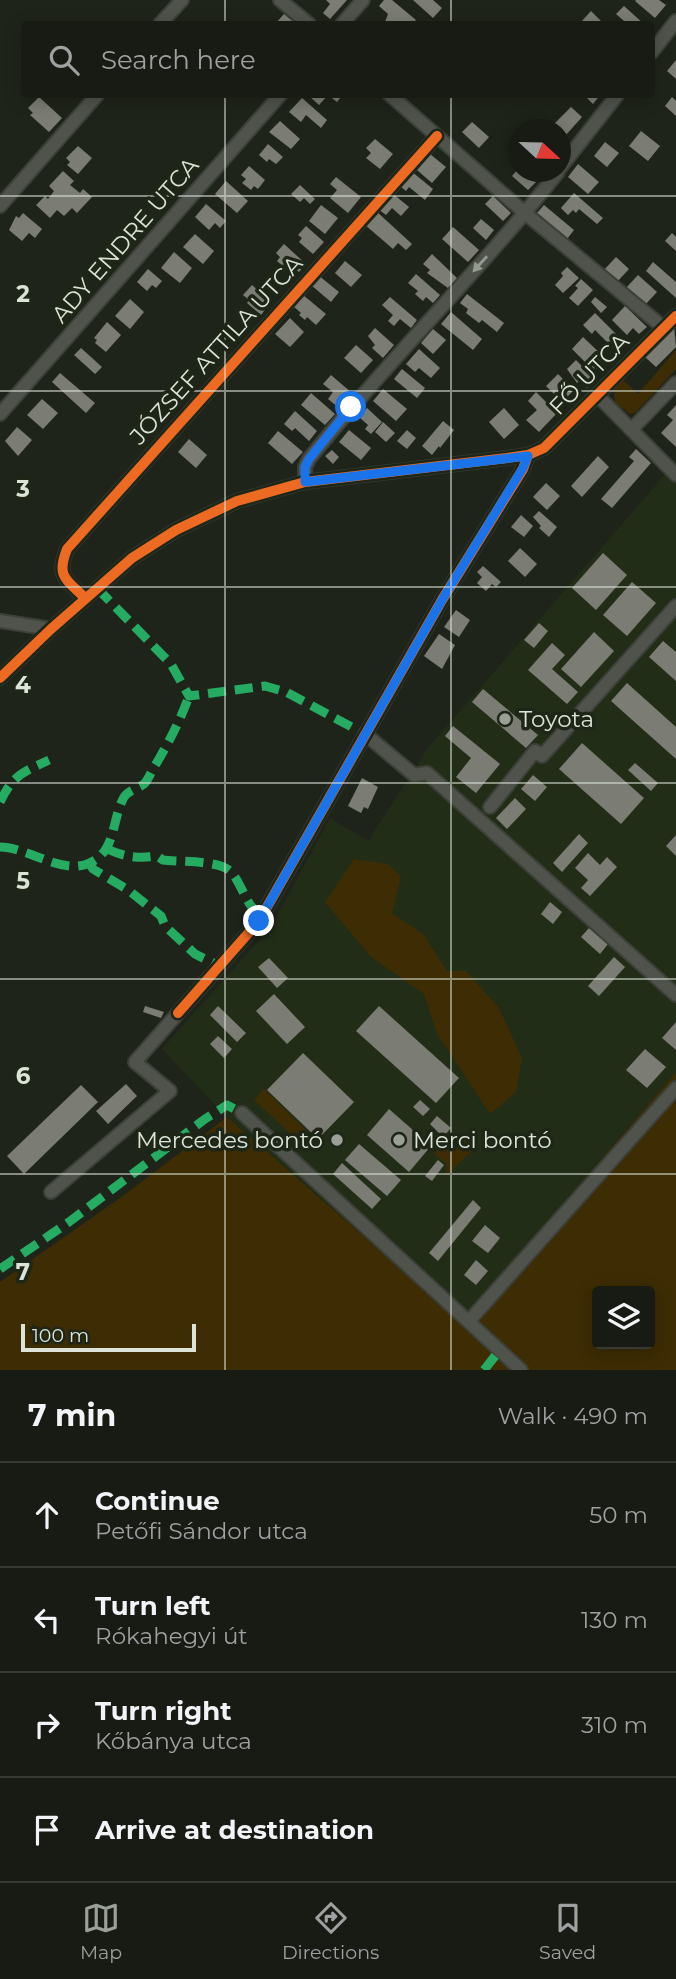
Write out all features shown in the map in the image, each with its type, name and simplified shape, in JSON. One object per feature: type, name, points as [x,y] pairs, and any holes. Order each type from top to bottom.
[{"type":"street","points":[[163,21],[182,0]]},
{"type":"street","points":[[281,0],[306,21]]},
{"type":"street","points":[[344,21],[363,0]]},
{"type":"street","points":[[655,48],[676,21]]},
{"type":"street","points":[[0,205],[94,98]]},
{"type":"street","name":"ADY ENDRE UTCA","points":[[0,414],[277,98]]},
{"type":"street","points":[[394,98],[664,328]]},
{"type":"street","points":[[571,155],[615,98]]},
{"type":"street","name":"JÓZSEF ATTILA UTCA","points":[[85,598],[65,578],[61,565],[67,549],[437,135]]},
{"type":"street","points":[[305,482],[305,467],[309,459],[351,407],[526,213],[550,182]]},
{"type":"street","name":"FŐ UTCA","points":[[528,456],[558,437],[676,316]]},
{"type":"street","points":[[632,429],[676,383]]},
{"type":"street","points":[[597,395],[676,475]]},
{"type":"street","points":[[0,678],[132,558],[176,530],[237,501],[305,482],[528,456],[442,600],[259,921],[135,1062],[170,1091],[51,1192]]},
{"type":"street","points":[[490,807],[535,751],[542,756],[676,606]]},
{"type":"street","points":[[0,621],[51,629]]},
{"type":"street","points":[[365,734],[414,775],[428,773],[676,995]]},
{"type":"street","points":[[469,1321],[676,1088]]},
{"type":"street","points":[[242,1113],[521,1370]]},
{"type":"shaded area","points":[[676,350],[676,369],[636,412],[630,414],[615,403],[614,387],[621,378],[638,394]]},
{"type":"shaded area","points":[[676,462],[676,1072],[462,1322],[227,1117],[162,1049],[271,927],[330,818],[368,841],[428,748]]},
{"type":"shaded area","points":[[354,859],[388,864],[401,877],[392,913],[423,934],[447,971],[466,971],[499,1008],[522,1058],[516,1092],[490,1114],[437,1034],[424,994],[370,956],[325,902]]},
{"type":"shaded area","points":[[676,1072],[676,1370],[0,1370],[0,1282],[120,1198],[227,1117],[462,1322]]},
{"type":"shaded area","points":[[264,1089],[316,1140],[307,1149],[254,1100]]},
{"type":"shaded area","points":[[472,1133],[479,1146],[447,1176],[446,1163],[435,1155],[439,1142],[451,1135]]},
{"type":"building","points":[[326,0],[347,0],[330,19],[323,13],[330,4]]},
{"type":"building","points":[[384,0],[392,0],[416,20],[385,21],[388,14],[379,6]]},
{"type":"building","points":[[413,0],[433,0],[442,8],[433,18]]},
{"type":"building","points":[[636,0],[659,0],[666,5],[655,18]]},
{"type":"building","points":[[624,6],[641,21],[624,21],[616,14]]},
{"type":"building","points":[[591,11],[601,21],[582,21]]},
{"type":"building","points":[[284,14],[292,21],[278,21]]},
{"type":"building","points":[[676,60],[676,79],[667,71]]},
{"type":"building","points":[[672,97],[676,101],[676,116],[665,106]]},
{"type":"building","points":[[40,98],[62,118],[49,132],[30,115],[33,113],[28,108]]},
{"type":"building","points":[[302,98],[327,120],[321,128],[306,115],[301,122],[289,112]]},
{"type":"building","points":[[311,98],[325,98],[319,105]]},
{"type":"building","points":[[587,98],[598,98],[593,104]]},
{"type":"building","points":[[571,107],[582,117],[571,129],[571,119],[559,119]]},
{"type":"building","points":[[280,121],[300,139],[291,149],[269,132]]},
{"type":"building","points":[[472,122],[489,137],[479,148],[462,132]]},
{"type":"building","points":[[641,131],[660,146],[648,161],[629,146]]},
{"type":"building","points":[[375,139],[393,154],[380,169],[366,158],[371,153],[366,148]]},
{"type":"building","points":[[605,142],[619,153],[607,167],[594,156]]},
{"type":"building","points":[[268,144],[283,157],[276,164],[269,159],[267,162],[259,155]]},
{"type":"building","points":[[78,146],[92,158],[78,174],[67,165],[70,162],[66,158]]},
{"type":"building","points":[[430,154],[446,167],[432,183],[417,170]]},
{"type":"building","points":[[578,164],[599,182],[588,194],[571,180],[571,173]]},
{"type":"building","points":[[249,166],[265,180],[258,189],[254,186],[251,190],[242,183],[246,179],[241,175]]},
{"type":"building","points":[[63,171],[74,181],[70,185],[80,193],[83,189],[92,197],[77,213],[72,208],[64,216],[57,210],[50,218],[36,205],[45,196],[48,199],[54,191],[49,186]]},
{"type":"building","points":[[411,171],[433,189],[425,200],[409,187],[406,191],[400,186]]},
{"type":"building","points":[[336,177],[361,197],[348,213],[330,198],[337,190],[330,184]]},
{"type":"building","points":[[226,181],[248,201],[237,213],[215,194]]},
{"type":"building","points":[[519,182],[536,182],[528,190]]},
{"type":"building","points":[[300,185],[315,199],[310,204],[304,198],[300,202],[291,194]]},
{"type":"building","points":[[392,193],[409,207],[401,216],[392,208],[386,215],[378,209]]},
{"type":"building","points":[[574,193],[603,218],[597,224],[579,209],[568,215],[561,208]]},
{"type":"building","points":[[493,196],[511,213],[503,221],[485,204]]},
{"type":"building","points":[[206,204],[226,221],[220,228],[215,223],[209,230],[195,217]]},
{"type":"building","points":[[321,205],[338,218],[325,234],[309,221]]},
{"type":"building","points":[[544,205],[574,230],[567,239],[537,213]]},
{"type":"building","points":[[376,211],[412,244],[406,250],[398,243],[393,249],[364,224]]},
{"type":"building","points":[[23,213],[42,229],[35,238],[29,233],[22,241],[9,230],[16,216],[19,218]]},
{"type":"building","points":[[481,219],[494,230],[486,240],[473,228]]},
{"type":"building","points":[[306,226],[324,242],[313,254],[299,242],[302,238],[298,235]]},
{"type":"building","points":[[453,227],[479,250],[468,262],[442,239]]},
{"type":"building","points":[[672,233],[676,237],[676,251],[665,241]]},
{"type":"building","points":[[195,234],[214,251],[203,264],[183,247]]},
{"type":"building","points":[[284,244],[306,264],[299,272],[290,265],[286,269],[277,261],[280,257],[276,253]]},
{"type":"building","points":[[174,252],[192,268],[180,283],[161,268]]},
{"type":"building","points":[[432,254],[457,278],[448,288],[427,273],[430,270],[423,264]]},
{"type":"building","points":[[616,257],[629,269],[616,283],[603,271]]},
{"type":"building","points":[[345,261],[362,275],[351,287],[335,273]]},
{"type":"building","points":[[653,262],[676,282],[676,298],[646,271]]},
{"type":"building","points":[[567,267],[579,278],[563,293],[555,285]]},
{"type":"building","points":[[148,269],[162,281],[156,288],[152,285],[147,291],[137,282]]},
{"type":"building","points":[[416,274],[440,295],[433,303],[426,297],[423,301],[415,294],[418,291],[408,283]]},
{"type":"building","points":[[318,275],[339,292],[331,302],[311,285]]},
{"type":"building","points":[[638,275],[657,292],[644,306],[626,288]]},
{"type":"building","points":[[581,279],[593,290],[578,306],[569,298],[578,288],[575,286]]},
{"type":"building","points":[[252,285],[271,302],[261,315],[247,303],[249,300],[243,295]]},
{"type":"building","points":[[467,294],[504,323],[497,332],[482,320],[479,323],[466,313],[468,309],[460,303]]},
{"type":"building","points":[[303,295],[326,314],[316,325],[307,317],[305,320],[293,306]]},
{"type":"building","points":[[390,297],[417,320],[411,328],[400,319],[394,326],[388,321],[393,315],[382,305]]},
{"type":"building","points":[[595,297],[607,307],[601,313],[591,302]]},
{"type":"building","points":[[130,299],[144,312],[130,329],[115,316]]},
{"type":"building","points":[[625,306],[647,327],[639,334],[633,328],[627,335],[612,320]]},
{"type":"building","points":[[451,312],[482,339],[473,350],[441,324]]},
{"type":"building","points":[[595,313],[622,340],[613,348],[595,330],[592,334],[583,325]]},
{"type":"building","points":[[290,318],[304,332],[290,347],[275,334]]},
{"type":"building","points":[[107,322],[121,335],[106,352],[95,343],[97,340],[94,338]]},
{"type":"building","points":[[674,326],[676,347],[656,367],[645,357]]},
{"type":"building","points":[[375,328],[394,345],[383,358],[372,348],[375,345],[368,336]]},
{"type":"building","points":[[433,329],[446,340],[433,354],[421,343]]},
{"type":"building","points":[[583,337],[605,358],[593,370],[572,349]]},
{"type":"building","points":[[356,345],[373,360],[361,373],[344,358]]},
{"type":"building","points":[[81,348],[102,367],[95,374],[74,355]]},
{"type":"building","points":[[419,349],[440,368],[431,378],[419,368],[415,372],[406,364]]},
{"type":"building","points":[[576,360],[595,380],[587,388],[580,380],[577,383],[567,369]]},
{"type":"building","points":[[402,369],[425,388],[417,398],[394,379]]},
{"type":"building","points":[[60,373],[95,403],[86,413],[52,382]]},
{"type":"building","points":[[558,374],[574,390],[562,402],[546,386]]},
{"type":"building","points":[[331,375],[352,393],[339,408],[328,399],[333,392],[323,384]]},
{"type":"building","points":[[383,389],[407,409],[396,421],[373,401]]},
{"type":"building","points":[[536,392],[557,413],[539,432],[526,420],[537,410],[528,401]]},
{"type":"building","points":[[311,393],[335,414],[325,425],[301,405]]},
{"type":"building","points":[[42,399],[58,413],[43,429],[27,415]]},
{"type":"building","points":[[676,405],[676,447],[661,433],[673,420],[667,415]]},
{"type":"building","points":[[367,408],[382,422],[371,434],[365,429],[368,425],[359,417]]},
{"type":"building","points":[[504,408],[519,425],[504,439],[489,422]]},
{"type":"building","points":[[295,411],[317,431],[309,441],[295,428],[292,431],[284,424]]},
{"type":"building","points":[[443,421],[454,430],[432,455],[422,446]]},
{"type":"building","points":[[383,422],[395,433],[386,442],[375,432]]},
{"type":"building","points":[[17,427],[32,440],[18,456],[5,441]]},
{"type":"building","points":[[349,430],[371,448],[361,460],[339,442]]},
{"type":"building","points":[[407,430],[416,438],[407,449],[397,441]]},
{"type":"building","points":[[278,431],[303,452],[292,464],[268,443]]},
{"type":"building","points":[[189,439],[207,455],[196,468],[178,452]]},
{"type":"building","points":[[636,449],[651,463],[612,508],[601,499],[634,461],[629,457]]},
{"type":"building","points":[[332,450],[339,457],[333,464],[325,456]]},
{"type":"building","points":[[598,456],[609,467],[582,497],[571,486]]},
{"type":"building","points":[[546,483],[560,496],[547,510],[533,497]]},
{"type":"building","points":[[539,511],[557,527],[549,537],[539,528],[541,526],[533,517]]},
{"type":"building","points":[[521,515],[533,526],[524,537],[511,527]]},
{"type":"building","points":[[520,548],[537,564],[525,577],[508,561]]},
{"type":"building","points":[[603,553],[627,575],[596,610],[572,588]]},
{"type":"building","points":[[483,566],[501,582],[496,587],[492,584],[486,591],[477,583],[482,577],[477,572]]},
{"type":"building","points":[[632,582],[656,603],[627,636],[603,615]]},
{"type":"building","points":[[456,610],[470,620],[459,637],[444,627]]},
{"type":"building","points":[[539,623],[548,631],[534,648],[524,640]]},
{"type":"building","points":[[594,632],[614,651],[581,687],[561,669]]},
{"type":"building","points":[[439,634],[455,645],[442,669],[424,656]]},
{"type":"building","points":[[663,641],[676,652],[676,681],[649,657]]},
{"type":"building","points":[[552,643],[565,655],[552,669],[578,692],[567,704],[528,670]]},
{"type":"building","points":[[627,683],[676,727],[676,759],[611,701]]},
{"type":"building","name":"Toyota","points":[[483,689],[538,735],[526,748],[472,702]]},
{"type":"building","points":[[453,726],[500,764],[476,793],[456,777],[471,758],[445,736]]},
{"type":"building","points":[[582,743],[644,798],[621,824],[559,769]]},
{"type":"building","points":[[635,763],[658,783],[651,791],[628,770]]},
{"type":"building","points":[[533,775],[547,787],[535,801],[521,789]]},
{"type":"building","points":[[362,778],[378,787],[368,809],[364,807],[361,813],[348,806]]},
{"type":"building","points":[[515,798],[526,809],[507,829],[496,818]]},
{"type":"building","points":[[579,834],[588,843],[562,872],[553,863]]},
{"type":"building","points":[[676,835],[676,856],[666,846]]},
{"type":"building","points":[[588,853],[600,865],[607,857],[617,867],[590,896],[581,888],[588,880],[575,868]]},
{"type":"building","points":[[550,902],[562,912],[553,924],[541,914]]},
{"type":"building","points":[[589,928],[608,944],[600,954],[581,937]]},
{"type":"building","points":[[614,957],[625,967],[599,996],[588,986]]},
{"type":"building","points":[[269,958],[288,978],[277,988],[258,967]]},
{"type":"building","points":[[274,994],[305,1027],[287,1044],[256,1011]]},
{"type":"building","points":[[145,1006],[164,1012],[161,1018],[143,1012]]},
{"type":"building","points":[[218,1006],[246,1033],[237,1042],[210,1015]]},
{"type":"building","points":[[379,1006],[459,1078],[436,1103],[356,1031]]},
{"type":"building","points":[[676,1022],[676,1050],[662,1038]]},
{"type":"building","points":[[218,1036],[232,1049],[224,1058],[210,1044]]},
{"type":"building","points":[[645,1049],[666,1067],[647,1088],[626,1070]]},
{"type":"building","name":"Merci bontó","points":[[303,1053],[354,1102],[318,1139],[267,1090]]},
{"type":"building","points":[[126,1084],[137,1096],[108,1124],[96,1111]]},
{"type":"building","points":[[81,1085],[98,1102],[24,1174],[7,1156]]},
{"type":"building","points":[[420,1100],[430,1109],[423,1116],[413,1107]]},
{"type":"building","name":"Merci bontó","points":[[389,1109],[431,1146],[409,1172],[367,1135]]},
{"type":"building","points":[[437,1116],[451,1128],[443,1137],[430,1124]]},
{"type":"building","points":[[359,1144],[401,1180],[387,1196],[345,1160]]},
{"type":"building","points":[[438,1160],[444,1165],[432,1181],[425,1176]]},
{"type":"building","points":[[342,1163],[381,1199],[372,1209],[333,1174]]},
{"type":"building","points":[[473,1200],[481,1208],[438,1261],[429,1253]]},
{"type":"building","points":[[485,1225],[500,1238],[488,1253],[472,1241]]},
{"type":"building","points":[[476,1260],[488,1271],[476,1285],[464,1275]]},
{"type":"marked path","points":[[97,588],[171,664],[189,696],[265,686],[286,692],[365,734]]},
{"type":"marked path","points":[[0,847],[64,865],[84,865],[94,861],[102,854],[111,838],[123,799],[146,781],[174,731],[189,696]]},
{"type":"marked path","points":[[0,802],[9,786],[20,775],[49,760]]},
{"type":"marked path","points":[[107,849],[132,857],[157,856],[163,860],[208,863],[224,867],[234,876],[252,907],[262,915]]},
{"type":"marked path","points":[[88,862],[93,869],[128,890],[161,916],[165,926],[195,954],[219,966]]},
{"type":"marked path","points":[[0,1269],[69,1222],[205,1119],[227,1105],[242,1113]]},
{"type":"marked path","points":[[484,1370],[499,1351]]},
{"type":"cycle path","points":[[85,598],[68,582],[63,572],[67,549],[437,136]]},
{"type":"cycle path","points":[[0,678],[132,558],[176,530],[237,501],[305,482],[507,458],[528,455],[544,448],[676,316]]},
{"type":"cycle path","points":[[178,1013],[259,921],[442,600],[523,469],[528,455]]},
{"type":"place","name":"Toyota","points":[[505,719]]},
{"type":"place","name":"Mercedes bontó","points":[[337,1140]]},
{"type":"place","name":"Merci bontó","points":[[399,1140]]},
{"type":"route","points":[[259,921],[442,600],[528,456],[305,482],[305,467],[309,459],[351,407]]}]
